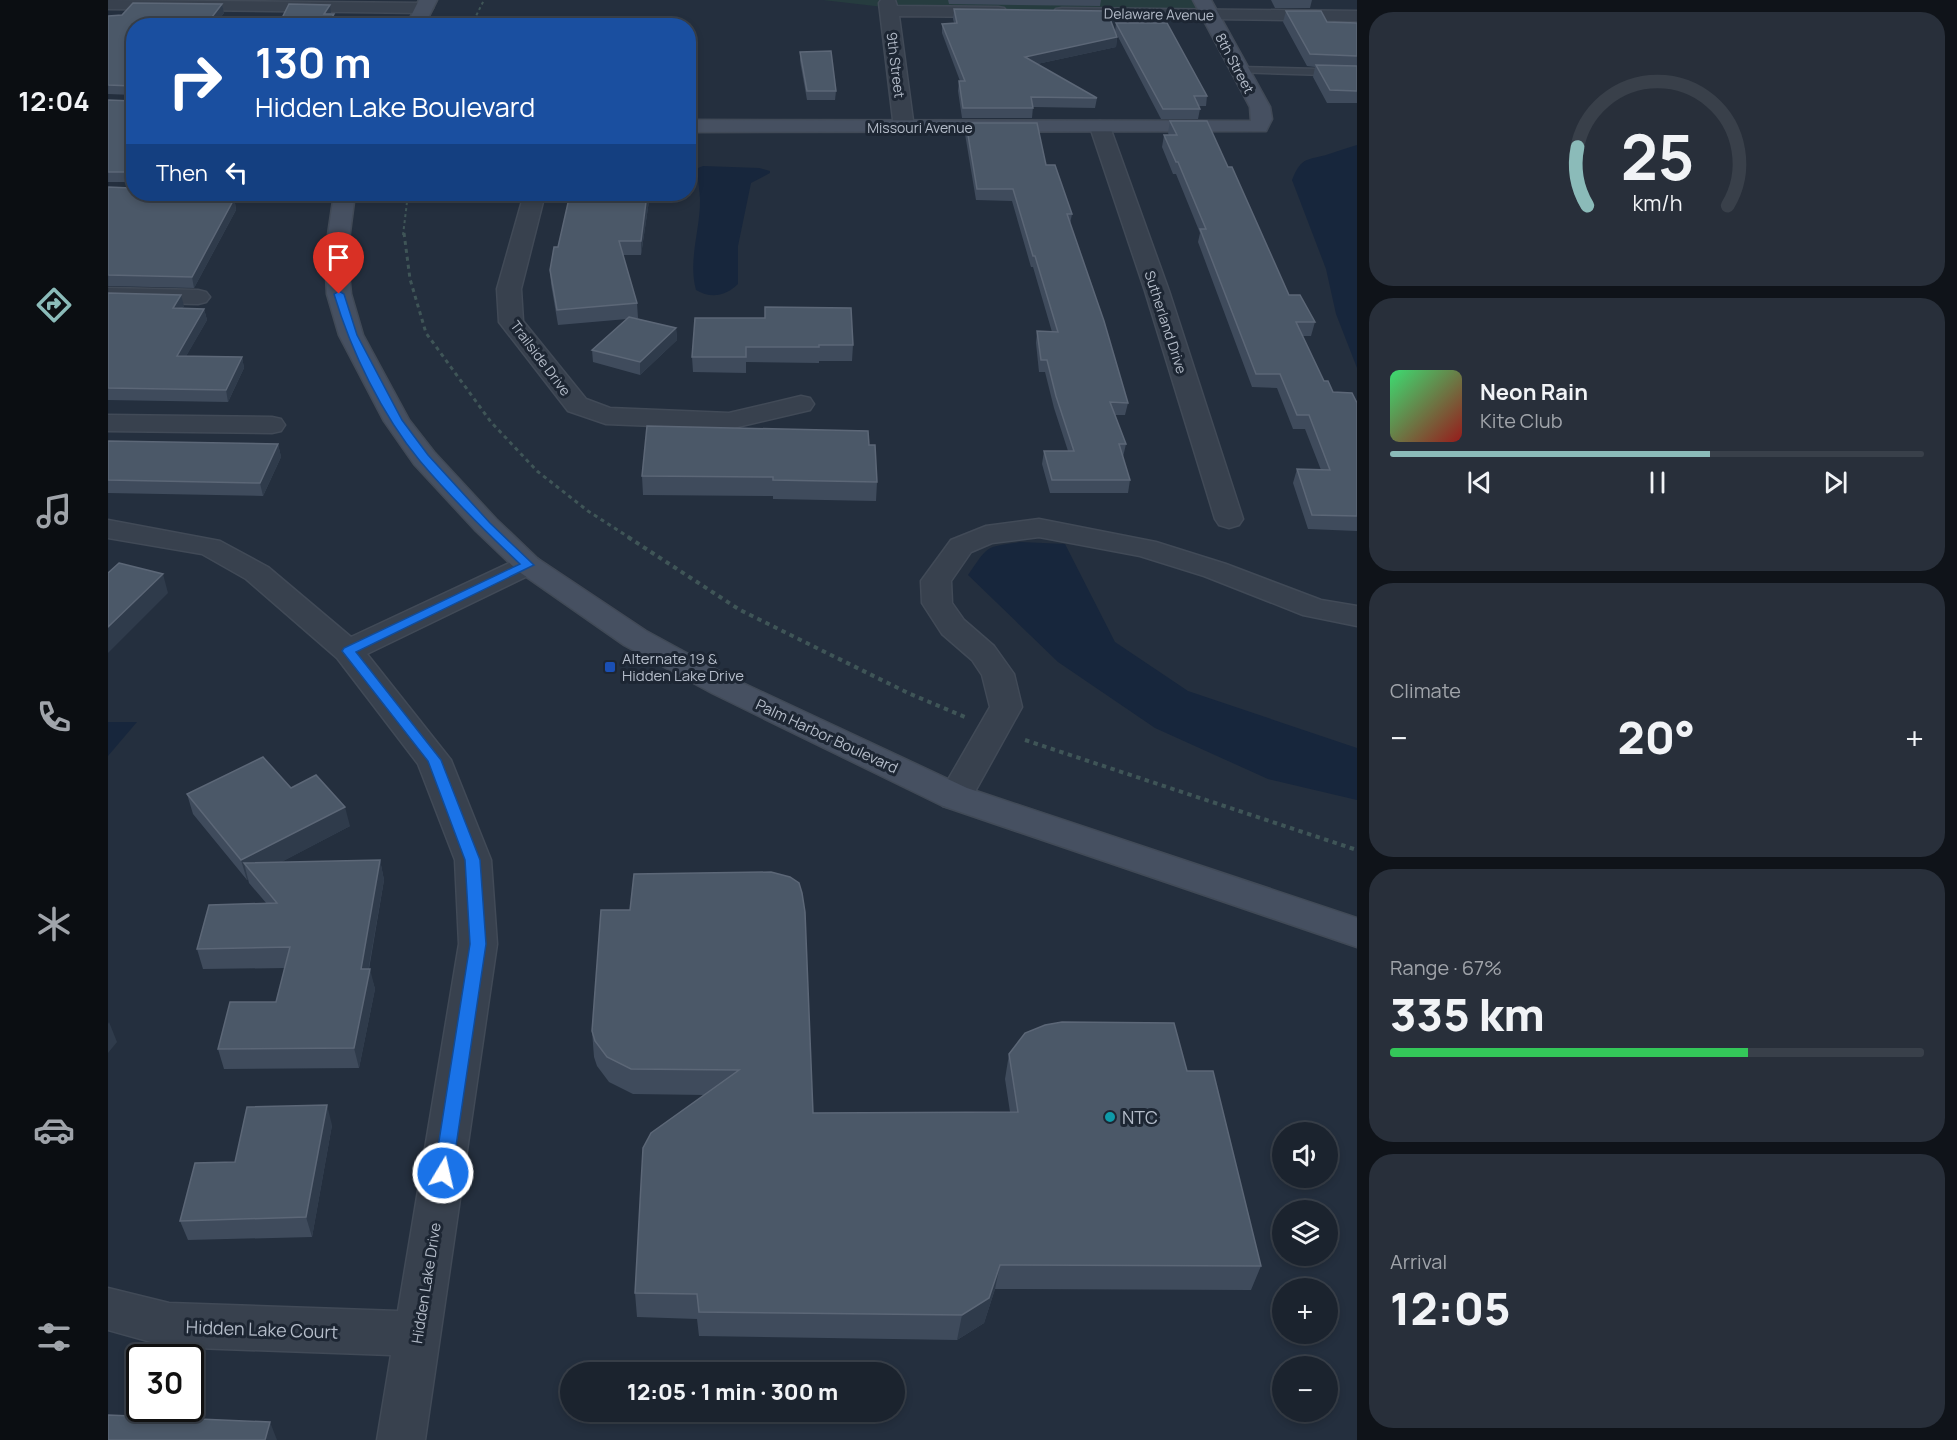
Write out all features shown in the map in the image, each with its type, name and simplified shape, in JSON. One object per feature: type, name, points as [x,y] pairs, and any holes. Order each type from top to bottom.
[{"type":"main road","points":[[419,18],[426,4]]},
{"type":"main road","name":"8th Street","points":[[1206,8],[1260,107],[1262,119],[1259,127]]},
{"type":"main road","name":"Missouri Avenue","points":[[696,126],[1259,127]]},
{"type":"main road","name":"Palm Harbor Boulevard","points":[[343,201],[336,255],[339,294],[351,335],[397,421],[424,458],[486,525],[528,565],[635,638],[723,686],[955,797],[1357,933]]},
{"type":"street","points":[[108,4],[426,4]]},
{"type":"street","name":"9th Street","points":[[904,128],[888,7],[1019,12]]},
{"type":"street","name":"Delaware Avenue","points":[[1043,13],[1206,8],[1357,16]]},
{"type":"street","name":"Sutherland Drive","points":[[1100,127],[1157,291],[1229,519]]},
{"type":"street","name":"Trailside Drive","points":[[532,201],[509,289],[510,322],[577,405],[606,416],[729,421],[801,404]]},
{"type":"street","points":[[108,295],[198,297]]},
{"type":"street","points":[[108,423],[272,425]]},
{"type":"street","points":[[955,797],[1006,706],[998,674],[983,653],[953,627],[937,603],[936,581],[961,546],[986,535],[1039,528],[1146,548],[1215,570],[1314,608],[1357,616]]},
{"type":"street","name":"Hidden Lake Drive","points":[[108,529],[210,547],[257,573],[348,651],[434,760],[473,860],[478,944],[401,1440]]},
{"type":"street","points":[[348,651],[528,565]]},
{"type":"street","name":"Hidden Lake Court","points":[[108,1309],[169,1325],[418,1334]]},
{"type":"lane","points":[[1239,70],[1357,73]]},
{"type":"path","points":[[475,18],[484,0]]},
{"type":"path","points":[[407,201],[403,238],[410,279],[426,333],[490,422],[537,471],[588,511],[740,610],[908,693],[993,729],[1357,850]]},
{"type":"green space","points":[[823,0],[1196,0],[1201,11],[892,8]]},
{"type":"water","points":[[1357,145],[1357,368],[1336,314],[1326,269],[1292,180],[1299,166],[1306,160]]},
{"type":"water","points":[[703,166],[759,168],[770,171],[751,183],[738,246],[738,284],[718,295],[707,295],[696,290],[694,279],[693,268],[700,201],[698,168]]},
{"type":"water","points":[[1021,542],[1065,544],[1115,642],[1188,691],[1357,748],[1357,800],[1268,779],[1155,728],[1058,662],[968,575],[988,549]]},
{"type":"water","points":[[108,722],[137,722],[108,756]]},
{"type":"building","points":[[133,3],[222,4],[211,18],[126,18],[126,86],[108,85],[108,16],[122,15]]},
{"type":"building","points":[[289,4],[330,5],[324,14],[334,14],[332,18],[282,18]]},
{"type":"building","points":[[954,9],[1107,11],[1117,37],[1025,57],[1097,98],[1031,97],[1033,108],[963,108],[959,81],[965,81],[942,24],[957,23]]},
{"type":"building","points":[[1286,11],[1321,11],[1327,22],[1357,23],[1357,56],[1310,54]]},
{"type":"building","points":[[1116,23],[1167,23],[1207,96],[1194,96],[1200,109],[1163,109]]},
{"type":"building","points":[[831,51],[836,91],[807,91],[800,52]]},
{"type":"building","points":[[1316,65],[1357,66],[1357,91],[1330,90]]},
{"type":"building","points":[[108,100],[126,101],[126,172],[108,172]]},
{"type":"building","points":[[1170,121],[1207,121],[1228,167],[1232,167],[1289,295],[1300,295],[1315,322],[1296,322],[1324,381],[1328,381],[1333,392],[1352,393],[1357,403],[1357,516],[1312,515],[1297,469],[1330,470],[1309,415],[1297,415],[1280,374],[1256,374],[1200,229],[1206,229],[1164,135],[1177,135]]},
{"type":"building","points":[[966,123],[1037,123],[1046,165],[1055,165],[1072,214],[1067,214],[1104,321],[1128,403],[1110,402],[1126,444],[1119,444],[1130,480],[1052,480],[1044,451],[1074,451],[1047,360],[1041,360],[1037,331],[1058,332],[1013,189],[977,189]]},
{"type":"building","points":[[108,187],[126,188],[126,201],[233,201],[192,277],[108,275]]},
{"type":"building","points":[[568,201],[646,201],[641,241],[619,241],[637,303],[557,310],[550,270],[554,247],[558,247]]},
{"type":"building","points":[[108,293],[181,295],[173,308],[204,309],[177,356],[242,357],[226,390],[108,388]]},
{"type":"building","points":[[765,307],[851,308],[853,345],[746,347],[746,357],[692,357],[695,318],[765,318]]},
{"type":"building","points":[[629,317],[676,328],[640,362],[592,350]]},
{"type":"building","points":[[647,426],[868,431],[869,445],[875,445],[877,482],[773,480],[773,477],[642,476]]},
{"type":"building","points":[[108,441],[278,444],[260,483],[108,480]]},
{"type":"building","points":[[119,563],[163,574],[108,627],[108,573]]},
{"type":"building","points":[[263,757],[291,788],[316,775],[345,807],[241,860],[187,794]]},
{"type":"building","points":[[380,860],[361,969],[370,969],[354,1048],[218,1049],[230,1002],[276,1002],[290,947],[197,949],[209,905],[277,903],[244,863]]},
{"type":"building","name":"NTC","points":[[771,872],[790,877],[799,883],[802,893],[805,912],[813,1113],[1018,1112],[1009,1054],[1025,1033],[1045,1025],[1062,1022],[1174,1023],[1187,1071],[1213,1071],[1261,1266],[1000,1265],[989,1298],[962,1315],[699,1312],[697,1294],[635,1293],[643,1148],[651,1133],[739,1070],[631,1069],[607,1057],[595,1041],[592,1031],[601,910],[630,910],[634,874]]},
{"type":"building","points":[[327,1105],[306,1217],[180,1221],[195,1163],[235,1162],[247,1107]]},
{"type":"building","points":[[108,1415],[126,1416],[126,1422],[204,1422],[204,1419],[270,1422],[265,1440],[108,1440]]},
{"type":"place","name":"Alternate 19 & Hidden Lake Drive","points":[[610,667]]},
{"type":"place","name":"NTC","points":[[1110,1117]]},
{"type":"route","points":[[339,294],[351,335],[397,421],[424,458],[486,525],[528,565],[348,651],[434,760],[473,860],[478,944],[443,1173]]}]
